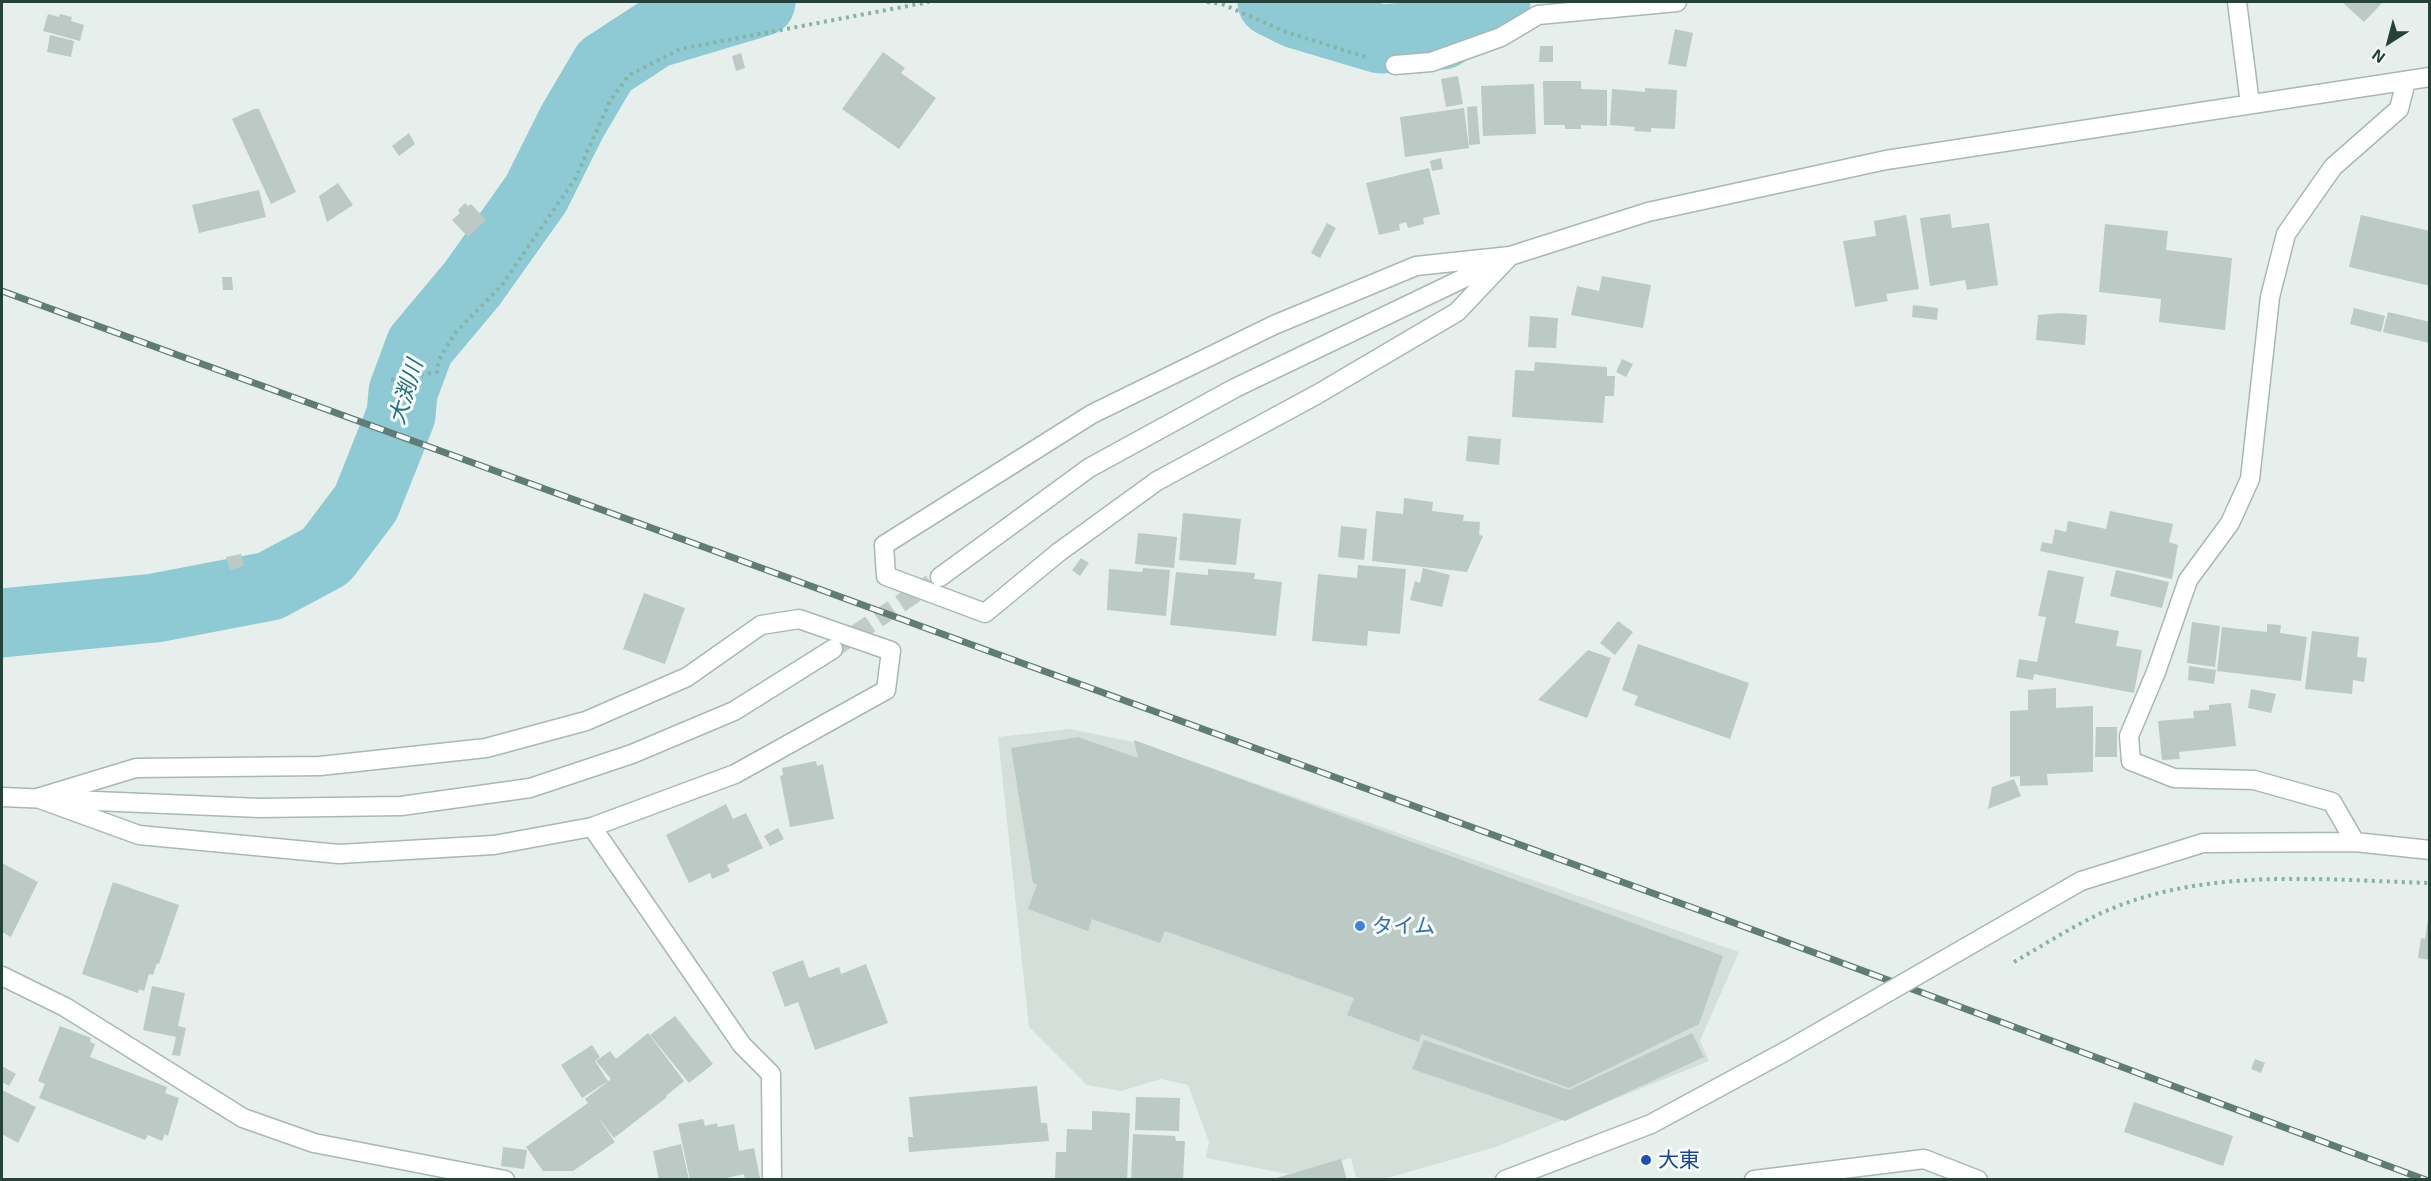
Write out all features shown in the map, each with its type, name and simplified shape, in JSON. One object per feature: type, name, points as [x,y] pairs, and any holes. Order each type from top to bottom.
[{"type":"street","points":[[1395,65],[1431,62],[1501,37],[1538,15],[1677,2]]},
{"type":"street","points":[[2237,2],[2250,104]]},
{"type":"street","points":[[940,577],[1089,468],[1234,388],[1510,256],[1648,212],[1886,160],[2430,77]]},
{"type":"street","points":[[2355,842],[2332,802],[2254,780],[2174,778],[2131,761],[2129,736],[2156,672],[2188,580],[2230,523],[2250,479],[2270,297],[2286,234],[2333,167],[2399,109],[2406,81]]},
{"type":"street","points":[[1510,256],[1457,312],[1316,395],[1157,481],[1059,552],[984,613],[886,576],[884,545],[1092,414],[1274,325],[1416,266],[1510,256]]},
{"type":"street","points":[[799,619],[891,651],[886,690],[735,774],[592,827],[494,845],[339,854],[139,836],[37,798],[136,768],[320,766],[486,748],[586,722],[687,677],[761,625],[799,619]]},
{"type":"street","points":[[2,797],[260,808],[401,806],[530,788],[632,754],[734,711],[833,648]]},
{"type":"street","points":[[592,827],[742,1045],[771,1074],[772,1179]]},
{"type":"street","points":[[1505,1179],[1651,1124],[1786,1051],[2081,881],[2203,843],[2355,842],[2430,850]]},
{"type":"street","points":[[2,976],[65,1006],[243,1118],[314,1143],[505,1179]]},
{"type":"street","points":[[1754,1179],[1924,1159],[1977,1179]]},
{"type":"street","points":[[1527,1172],[1551,1179]]},
{"type":"path","points":[[391,380],[437,372],[439,360],[455,333],[502,285],[575,179],[610,101],[629,75],[680,49],[929,2]]},
{"type":"path","points":[[1208,2],[1222,4],[1286,32],[1395,65]]},
{"type":"path","points":[[2014,962],[2106,911],[2175,889],[2265,878],[2430,883]]},
{"type":"shaded area","points":[[1070,729],[1143,744],[1739,952],[1700,1041],[1709,1061],[1496,1147],[1384,1179],[1356,1179],[1351,1158],[1288,1174],[1206,1158],[1209,1142],[1188,1085],[1161,1079],[1121,1091],[1087,1085],[1029,1027],[998,737]]},
{"type":"building","points":[[2342,2],[2383,2],[2364,22]]},
{"type":"building","points":[[48,14],[72,17],[71,21],[84,25],[80,41],[43,31]]},
{"type":"building","points":[[1675,29],[1693,33],[1686,67],[1668,64]]},
{"type":"building","points":[[50,35],[74,41],[71,57],[47,52]]},
{"type":"building","points":[[1540,46],[1553,46],[1553,62],[1539,62]]},
{"type":"building","points":[[883,52],[905,68],[901,73],[936,98],[899,149],[842,109]]},
{"type":"building","points":[[741,53],[745,68],[736,71],[732,56]]},
{"type":"building","points":[[1458,76],[1463,104],[1446,107],[1441,79]]},
{"type":"building","points":[[1543,81],[1581,81],[1581,89],[1607,90],[1607,126],[1581,125],[1581,129],[1565,129],[1565,125],[1544,125]]},
{"type":"building","points":[[1534,84],[1536,134],[1483,136],[1481,86]]},
{"type":"building","points":[[1645,88],[1677,90],[1675,129],[1651,128],[1651,132],[1634,131],[1635,127],[1610,125],[1612,89],[1645,92]]},
{"type":"building","points":[[1477,106],[1480,144],[1469,145],[1467,107]]},
{"type":"building","points":[[1464,108],[1469,148],[1405,157],[1400,117]]},
{"type":"building","points":[[259,109],[296,192],[271,204],[232,119]]},
{"type":"building","points":[[409,133],[415,144],[399,156],[392,146]]},
{"type":"building","points":[[1441,158],[1443,169],[1432,171],[1430,161]]},
{"type":"building","points":[[1429,168],[1440,214],[1423,218],[1424,224],[1408,228],[1406,222],[1399,224],[1400,230],[1379,235],[1366,183]]},
{"type":"building","points":[[338,183],[353,205],[327,222],[319,196]]},
{"type":"building","points":[[259,190],[266,217],[199,233],[192,205]]},
{"type":"building","points":[[465,203],[468,206],[471,204],[486,220],[468,237],[452,220],[460,213],[458,210]]},
{"type":"building","points":[[1950,214],[1952,228],[1989,223],[1998,285],[1967,290],[1965,280],[1930,286],[1920,218]]},
{"type":"building","points":[[1906,215],[1919,289],[1886,294],[1888,301],[1855,307],[1843,241],[1876,236],[1874,221]]},
{"type":"building","points":[[2361,215],[2430,231],[2430,286],[2349,267]]},
{"type":"building","points":[[1327,223],[1336,228],[1320,258],[1311,253]]},
{"type":"building","points":[[2105,224],[2168,231],[2166,250],[2232,258],[2225,330],[2159,322],[2161,299],[2099,292]]},
{"type":"building","points":[[1602,276],[1651,285],[1643,328],[1571,315],[1577,286],[1599,291]]},
{"type":"building","points":[[222,277],[232,277],[233,290],[223,290]]},
{"type":"building","points":[[1913,305],[1938,308],[1937,320],[1912,317]]},
{"type":"building","points":[[2354,308],[2385,316],[2381,332],[2350,324]]},
{"type":"building","points":[[2388,312],[2430,322],[2429,343],[2383,332]]},
{"type":"building","points":[[2060,313],[2087,315],[2085,345],[2036,340],[2038,315]]},
{"type":"building","points":[[1530,316],[1558,318],[1556,348],[1528,347]]},
{"type":"building","points":[[1622,359],[1633,364],[1626,377],[1616,372]]},
{"type":"building","points":[[1535,362],[1607,367],[1607,376],[1615,376],[1614,396],[1605,396],[1603,423],[1512,417],[1515,370],[1534,371]]},
{"type":"building","points":[[1468,436],[1501,439],[1499,465],[1466,461]]},
{"type":"building","points":[[1404,498],[1433,502],[1432,511],[1464,515],[1463,521],[1480,522],[1479,535],[1483,536],[1467,572],[1372,561],[1376,511],[1403,514]]},
{"type":"building","points":[[2110,511],[2173,524],[2169,542],[2178,545],[2172,579],[2040,551],[2042,542],[2052,544],[2055,529],[2066,532],[2068,521],[2106,529]]},
{"type":"building","points":[[1183,513],[1241,519],[1236,565],[1179,560]]},
{"type":"building","points":[[1341,526],[1367,529],[1364,560],[1338,557]]},
{"type":"building","points":[[1138,533],[1177,537],[1174,568],[1135,564]]},
{"type":"building","points":[[241,554],[244,566],[230,570],[226,557]]},
{"type":"building","points":[[1081,558],[1089,563],[1080,576],[1072,570]]},
{"type":"building","points":[[1358,565],[1406,569],[1400,634],[1368,631],[1367,646],[1312,641],[1318,574],[1357,578]]},
{"type":"building","points":[[1143,568],[1170,570],[1166,616],[1107,610],[1109,569],[1142,572]]},
{"type":"building","points":[[1423,568],[1450,575],[1442,607],[1410,600],[1415,581],[1420,583]]},
{"type":"building","points":[[1208,569],[1255,573],[1254,579],[1282,582],[1276,636],[1170,625],[1176,572],[1208,575]]},
{"type":"building","points":[[2048,570],[2084,577],[2075,623],[2119,631],[2116,646],[2142,650],[2134,693],[2034,674],[2033,680],[2016,677],[2019,659],[2037,662],[2046,617],[2038,616]]},
{"type":"building","points":[[2116,570],[2169,582],[2162,608],[2110,596]]},
{"type":"building","points":[[644,593],[685,608],[665,664],[623,649]]},
{"type":"building","points":[[1618,621],[1633,632],[1615,655],[1600,643]]},
{"type":"building","points":[[2192,622],[2220,626],[2215,667],[2187,663]]},
{"type":"building","points":[[2267,624],[2281,625],[2280,633],[2307,637],[2301,681],[2217,671],[2222,627],[2267,632]]},
{"type":"building","points":[[2312,631],[2359,637],[2357,657],[2367,658],[2364,682],[2353,680],[2352,694],[2305,689]]},
{"type":"building","points":[[1638,644],[1749,683],[1730,739],[1634,705],[1638,696],[1622,690]]},
{"type":"building","points":[[1588,650],[1611,658],[1587,718],[1538,700]]},
{"type":"building","points":[[2189,666],[2216,670],[2214,684],[2188,680]]},
{"type":"building","points":[[2056,688],[2056,708],[2093,706],[2093,772],[2047,774],[2048,785],[2020,786],[2020,776],[2010,777],[2010,711],[2028,710],[2028,690]]},
{"type":"building","points":[[2251,689],[2276,694],[2271,713],[2248,708]]},
{"type":"building","points":[[2231,703],[2236,746],[2179,752],[2180,759],[2162,760],[2158,721],[2194,718],[2193,711],[2209,710],[2209,705]]},
{"type":"building","points":[[2096,727],[2117,727],[2117,757],[2095,757]]},
{"type":"building","points":[[1078,737],[1138,758],[1134,740],[1723,956],[1699,1024],[1569,1088],[1421,1034],[1419,1042],[1347,1015],[1354,998],[1165,931],[1160,943],[1092,919],[1088,931],[1028,909],[1037,885],[1033,883],[1011,748]]},
{"type":"building","points":[[816,761],[817,766],[823,764],[834,819],[790,827],[780,776],[783,775],[782,768]]},
{"type":"building","points":[[2014,779],[2021,796],[1988,809],[1992,787]]},
{"type":"building","points":[[726,804],[733,819],[746,813],[763,848],[727,865],[730,871],[712,879],[710,873],[689,883],[666,835]]},
{"type":"building","points":[[778,828],[784,839],[770,846],[764,836]]},
{"type":"building","points":[[2,863],[38,882],[11,937],[2,932]]},
{"type":"building","points":[[113,882],[179,905],[159,964],[157,963],[153,975],[149,974],[144,991],[139,989],[138,993],[82,974]]},
{"type":"building","points":[[2428,920],[2430,920],[2430,960],[2418,958],[2421,938],[2425,939]]},
{"type":"building","points":[[803,960],[809,978],[839,967],[841,974],[866,964],[888,1023],[815,1050],[798,1002],[785,1007],[772,972]]},
{"type":"building","points":[[152,986],[185,993],[178,1026],[186,1028],[180,1056],[172,1055],[176,1037],[143,1030]]},
{"type":"building","points":[[675,1016],[713,1064],[689,1083],[650,1035]]},
{"type":"building","points":[[60,1026],[91,1038],[90,1042],[95,1044],[90,1057],[167,1087],[165,1093],[179,1098],[168,1136],[165,1134],[162,1141],[148,1135],[145,1140],[39,1098],[45,1084],[38,1081]]},
{"type":"building","points":[[648,1033],[684,1081],[614,1138],[597,1116],[615,1142],[573,1171],[543,1171],[526,1147],[588,1103],[585,1099],[611,1079],[596,1061],[610,1051],[616,1059]]},
{"type":"building","points":[[1692,1033],[1704,1057],[1565,1121],[1412,1069],[1424,1040],[1569,1090]]},
{"type":"building","points":[[592,1045],[600,1057],[595,1061],[608,1081],[582,1098],[561,1065]]},
{"type":"building","points":[[2255,1059],[2265,1063],[2261,1073],[2251,1069]]},
{"type":"building","points":[[2,1066],[16,1074],[9,1086],[2,1082]]},
{"type":"building","points":[[1037,1086],[1041,1123],[1047,1123],[1049,1141],[909,1152],[908,1137],[913,1137],[909,1097]]},
{"type":"building","points":[[2,1090],[36,1107],[18,1143],[2,1134]]},
{"type":"building","points":[[1136,1097],[1180,1098],[1179,1131],[1135,1130]]},
{"type":"building","points":[[2134,1102],[2233,1136],[2223,1166],[2124,1132]]},
{"type":"building","points":[[1092,1111],[1130,1113],[1127,1180],[1055,1180],[1056,1152],[1066,1152],[1067,1129],[1092,1130]]},
{"type":"building","points":[[703,1119],[705,1126],[717,1123],[718,1127],[734,1124],[739,1151],[754,1148],[760,1178],[745,1180],[744,1174],[717,1180],[690,1180],[678,1124]]},
{"type":"building","points":[[1133,1134],[1175,1136],[1176,1141],[1185,1141],[1183,1180],[1131,1180]]},
{"type":"building","points":[[681,1144],[689,1180],[659,1180],[653,1151]]},
{"type":"building","points":[[503,1147],[527,1150],[524,1169],[501,1166]]},
{"type":"building","points":[[1341,1159],[1347,1180],[1273,1180],[1273,1179]]},
{"type":"waterway","name":"大渕川","points":[[2,623],[155,608],[270,586],[326,556],[366,503],[401,415],[403,392],[420,346],[472,284],[536,194],[572,122],[605,66],[654,34],[761,2]]},
{"type":"waterway","name":"大渕川","points":[[1272,2],[1296,14],[1380,39],[1442,35],[1496,2]]},
{"type":"tunnel","points":[[833,649],[931,583]]},
{"type":"railway","points":[[2,291],[1729,921],[2426,1180]]},
{"type":"place","name":"タイム","points":[[1360,926]]},
{"type":"place","name":"大東","points":[[1646,1160]]}]
